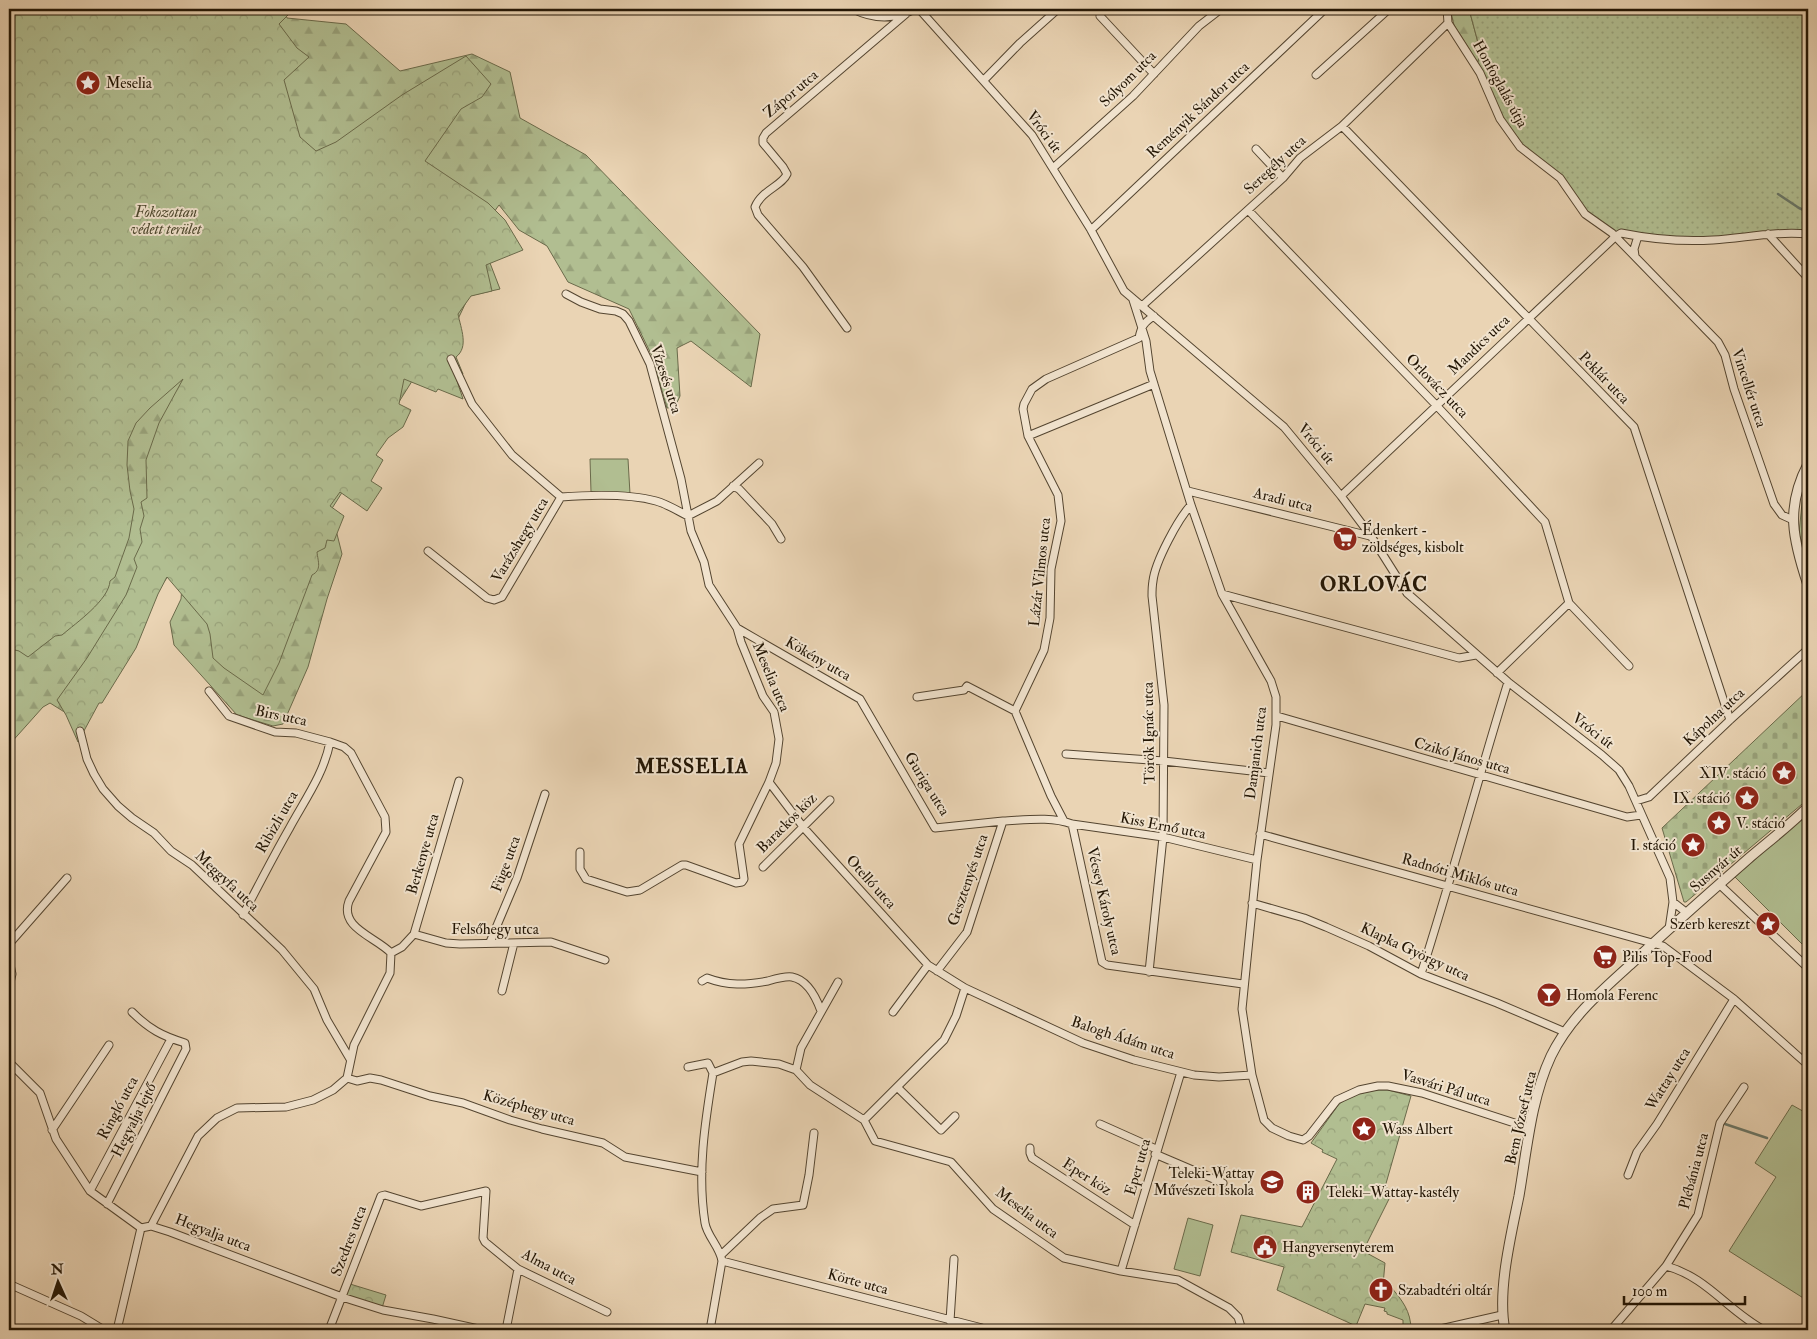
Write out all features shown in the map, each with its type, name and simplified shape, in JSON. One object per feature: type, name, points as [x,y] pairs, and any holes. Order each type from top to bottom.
[{"type":"street","points":[[853,9],[866,15],[878,17],[911,10]]},
{"type":"street","name":"Vróci út","points":[[919,9],[1032,135],[1091,230],[1124,291],[1284,427],[1341,496],[1371,536],[1407,593],[1508,682],[1619,770],[1636,801],[1670,878],[1673,902],[1669,929]]},
{"type":"street","points":[[984,80],[1020,43],[1058,9]]},
{"type":"street","name":"Sólyom utca","points":[[1053,168],[1133,96],[1199,26],[1221,9]]},
{"type":"street","name":"Reményik Sándor utca","points":[[1091,230],[1325,9]]},
{"type":"street","points":[[1316,75],[1389,9]]},
{"type":"street","name":"Honfoglalás útja","points":[[1446,9],[1448,22],[1480,73],[1500,119],[1520,147],[1560,178],[1585,214],[1616,236]]},
{"type":"street","name":"Zápor utca","points":[[847,328],[803,267],[758,215],[755,207],[758,200],[765,192],[785,178],[787,174],[763,143],[763,138],[774,126],[911,10]]},
{"type":"street","points":[[1100,16],[1154,74]]},
{"type":"street","name":"Seregély utca","points":[[1142,306],[1283,178],[1300,158],[1342,126],[1448,22]]},
{"type":"street","name":"Peklár utca","points":[[1342,126],[1634,428],[1730,720]]},
{"type":"street","points":[[1256,150],[1283,178]]},
{"type":"street","name":"Orlovácz utca","points":[[1248,210],[1436,405],[1545,522],[1569,603],[1629,666]]},
{"type":"street","points":[[1616,236],[1622,233],[1694,241],[1768,234],[1808,234]]},
{"type":"street","points":[[1768,234],[1808,278]]},
{"type":"street","name":"Vincellér utca","points":[[1616,236],[1718,342],[1725,356],[1734,389],[1774,504],[1782,515],[1793,520]]},
{"type":"street","name":"Mandics utca","points":[[1341,496],[1616,236]]},
{"type":"street","points":[[1635,256],[1635,243],[1638,236]]},
{"type":"street","name":"Vízesés utca","points":[[566,294],[600,309],[622,314],[630,321],[650,364],[681,479],[688,516]]},
{"type":"street","name":"Damjanich utca","points":[[1133,299],[1154,384],[1191,504],[1222,594],[1271,680],[1276,697],[1277,716],[1260,834],[1243,984],[1242,1009],[1252,1075],[1263,1115]]},
{"type":"street","points":[[1141,327],[1146,320],[1154,316]]},
{"type":"street","name":"Lázár Vilmos utca","points":[[1015,711],[1044,650],[1050,618],[1051,569],[1061,521],[1058,495],[1028,436],[1023,409],[1024,404],[1032,389],[1046,379],[1139,338],[1141,327]]},
{"type":"street","points":[[451,359],[472,404],[512,455],[562,497],[588,495],[646,499],[658,501],[688,516],[717,501],[759,463]]},
{"type":"street","points":[[1028,436],[1154,384]]},
{"type":"street","points":[[1808,464],[1795,500],[1793,520],[1794,536],[1808,585]]},
{"type":"street","points":[[733,486],[740,489],[772,524],[781,539]]},
{"type":"street","name":"Aradi utca","points":[[1188,491],[1371,536]]},
{"type":"street","name":"Varázshegy utca","points":[[428,551],[487,598],[494,600],[502,596],[562,497]]},
{"type":"street","name":"Török Ignác utca","points":[[1149,972],[1163,837],[1164,761],[1164,705],[1152,596],[1153,580],[1156,566],[1182,514],[1191,504]]},
{"type":"street","name":"Meselia utca","points":[[580,852],[580,869],[586,879],[627,892],[640,890],[686,864],[736,883],[742,882],[744,879],[739,844],[769,782],[776,763],[779,739],[774,712],[763,696],[737,628],[709,585],[704,562],[694,538],[688,516]]},
{"type":"street","points":[[1222,594],[1459,658],[1476,655]]},
{"type":"street","points":[[1497,672],[1569,603]]},
{"type":"street","name":"Kökény utca","points":[[737,628],[860,699]]},
{"type":"street","name":"Kápolna utca","points":[[1636,801],[1649,797],[1808,649]]},
{"type":"street","points":[[1421,974],[1449,886],[1508,682]]},
{"type":"street","points":[[917,697],[964,690],[967,686],[1015,711],[1051,796],[1064,821]]},
{"type":"street","name":"Birs utca","points":[[209,691],[229,716],[275,732],[296,733],[330,742],[344,747],[351,753],[385,817],[386,832],[349,901],[346,915],[353,925],[391,953]]},
{"type":"street","name":"Guriga utca","points":[[860,699],[870,713],[935,828],[1003,821]]},
{"type":"street","name":"Czikó János utca","points":[[1277,716],[1627,817],[1641,815]]},
{"type":"street","name":"Meggyfa utca","points":[[80,730],[82,744],[94,774],[113,800],[132,818],[154,833],[171,851],[192,865],[282,950],[314,989],[327,1020],[350,1060]]},
{"type":"street","name":"Ribizli utca","points":[[243,915],[266,868],[316,782],[328,753],[330,742]]},
{"type":"street","points":[[1066,754],[1164,761],[1269,773]]},
{"type":"street","name":"Berkenye utca","points":[[414,934],[459,781]]},
{"type":"street","name":"Otelló utca","points":[[769,782],[804,828],[928,965],[965,988]]},
{"type":"street","name":"Füge utca","points":[[490,942],[517,878],[545,794]]},
{"type":"street","name":"Barackos köz","points":[[762,867],[804,828],[830,800]]},
{"type":"street","name":"Susnyár út","points":[[1669,929],[1808,807]]},
{"type":"street","name":"Gesztenyés utca","points":[[937,971],[967,932],[1003,821],[1036,819],[1064,821]]},
{"type":"street","name":"Kiss Ernő utca","points":[[1064,821],[1072,824],[1163,837],[1257,860]]},
{"type":"street","name":"Vécsey Károly utca","points":[[1072,824],[1102,962],[1107,966],[1243,984]]},
{"type":"street","name":"Radnóti Miklós utca","points":[[1260,834],[1663,946],[1734,999],[1808,1064]]},
{"type":"street","points":[[9,944],[67,878]]},
{"type":"street","points":[[1719,884],[1808,968]]},
{"type":"street","points":[[1673,902],[1686,913]]},
{"type":"street","name":"Klapka György utca","points":[[1252,903],[1326,927],[1369,946],[1421,974],[1565,1032]]},
{"type":"street","name":"Bem József utca","points":[[1506,1330],[1502,1315],[1503,1292],[1512,1232],[1530,1128],[1541,1082],[1551,1056],[1565,1032],[1590,1002],[1669,929]]},
{"type":"street","points":[[151,1226],[198,1136],[217,1118],[236,1108],[286,1106],[313,1100],[333,1090],[347,1078],[354,1045],[390,973],[391,953],[402,947],[414,934]]},
{"type":"street","name":"Felsőhegy utca","points":[[414,934],[446,943],[460,944],[552,942],[605,960]]},
{"type":"street","points":[[502,991],[514,943]]},
{"type":"street","points":[[9,960],[12,974],[9,986]]},
{"type":"street","points":[[893,1012],[928,965]]},
{"type":"street","points":[[702,981],[707,978],[735,985],[793,977],[814,993],[821,1011]]},
{"type":"street","points":[[713,1073],[742,1062],[751,1061],[779,1064],[796,1070],[801,1048],[838,982]]},
{"type":"street","points":[[864,1120],[944,1040],[956,1016],[965,988]]},
{"type":"street","name":"Balogh Ádám utca","points":[[965,988],[1084,1043],[1134,1060],[1206,1077],[1252,1075]]},
{"type":"street","name":"Wattay utca","points":[[1628,1175],[1637,1152],[1657,1124],[1734,999]]},
{"type":"street","points":[[132,1012],[147,1027],[171,1039]]},
{"type":"street","name":"Hegyalja lejtő","points":[[107,1204],[186,1049],[185,1043],[171,1039]]},
{"type":"street","name":"Ringló utca","points":[[90,1191],[171,1039]]},
{"type":"street","points":[[52,1130],[109,1044]]},
{"type":"street","points":[[9,1062],[40,1093],[56,1139],[90,1191],[140,1228],[117,1330]]},
{"type":"street","points":[[688,1067],[708,1063],[713,1073],[705,1122],[702,1172],[705,1225],[722,1258]]},
{"type":"street","name":"Meselia utca","points":[[796,1070],[810,1085],[864,1120],[875,1141],[951,1162],[993,1209],[1064,1258],[1122,1271],[1168,1277],[1190,1285],[1229,1308],[1238,1318],[1242,1330]]},
{"type":"street","name":"Eper utca","points":[[1122,1271],[1181,1072]]},
{"type":"street","name":"Középhegy utca","points":[[347,1078],[357,1081],[370,1078],[381,1080],[430,1096],[462,1102],[510,1120],[603,1143],[625,1157],[702,1172]]},
{"type":"street","name":"Vasvári Pál utca","points":[[1263,1115],[1266,1123],[1272,1128],[1303,1140],[1309,1136],[1337,1100],[1364,1088],[1388,1086],[1422,1093],[1530,1128]]},
{"type":"street","points":[[897,1087],[941,1130],[955,1116]]},
{"type":"street","name":"Plébánia utca","points":[[1611,1330],[1666,1266],[1698,1215],[1720,1123],[1744,1087]]},
{"type":"street","points":[[1100,1124],[1223,1183]]},
{"type":"street","points":[[710,1330],[722,1258],[760,1218],[773,1209],[803,1205],[814,1133]]},
{"type":"street","name":"Eper köz","points":[[1030,1148],[1032,1158],[1135,1225]]},
{"type":"street","name":"Szedres utca","points":[[329,1330],[381,1196],[386,1195],[420,1206],[486,1190],[483,1238]]},
{"type":"street","name":"Hegyalja utca","points":[[140,1228],[151,1226],[342,1297],[383,1310],[483,1330]]},
{"type":"street","name":"Alma utca","points":[[483,1238],[485,1242],[518,1269],[607,1312]]},
{"type":"street","name":"Körte utca","points":[[722,1258],[986,1330]]},
{"type":"street","points":[[950,1321],[954,1259]]},
{"type":"street","points":[[1666,1266],[1693,1276],[1744,1318],[1764,1330]]},
{"type":"street","points":[[506,1330],[518,1269]]},
{"type":"street","points":[[9,1284],[81,1316],[104,1330]]},
{"type":"street","points":[[1436,1330],[1502,1315]]},
{"type":"green space","name":"Fokozottan védett terület","points":[[9,9],[284,9],[287,18],[346,24],[400,71],[472,54],[510,72],[520,118],[586,155],[760,334],[751,387],[691,341],[677,348],[680,396],[675,407],[667,408],[652,356],[629,309],[568,282],[547,246],[519,230],[499,205],[470,246],[490,263],[500,289],[469,296],[458,319],[414,378],[331,510],[342,554],[308,667],[283,724],[273,726],[237,715],[174,645],[170,622],[181,599],[182,586],[169,575],[66,713],[50,703],[43,707],[9,745]]},
{"type":"green space","name":"Fokozottan védett terület","points":[[9,9],[294,9],[279,24],[297,48],[309,57],[284,80],[300,137],[316,151],[336,142],[402,95],[466,56],[491,84],[482,97],[461,109],[425,161],[488,203],[505,220],[523,250],[486,265],[492,291],[471,296],[458,314],[463,343],[460,353],[456,357],[463,374],[453,369],[463,399],[438,389],[436,392],[404,379],[399,404],[411,410],[403,427],[388,438],[376,455],[383,460],[371,481],[382,488],[367,511],[340,492],[330,506],[344,516],[334,541],[327,540],[325,548],[317,552],[317,571],[312,575],[279,663],[263,695],[213,658],[207,624],[167,577],[136,648],[102,703],[99,703],[78,742],[57,700],[87,658],[126,595],[137,567],[134,559],[142,542],[140,529],[144,516],[141,502],[147,498],[146,460],[159,423],[183,379],[136,423],[128,441],[127,465],[134,509],[129,538],[115,577],[110,581],[104,596],[91,611],[62,635],[55,636],[28,657],[19,651],[9,650]]},
{"type":"green space","points":[[1450,9],[1469,9],[1480,50],[1478,63],[1454,25]]},
{"type":"green space","points":[[1469,9],[1808,9],[1808,234],[1715,240],[1616,236],[1585,214],[1560,178],[1520,147],[1500,119],[1475,64],[1478,62],[1480,50]]},
{"type":"green space","points":[[590,459],[628,459],[630,494],[591,492]]},
{"type":"green space","points":[[1808,476],[1808,561],[1799,534],[1804,482]]},
{"type":"green space","points":[[1808,690],[1808,799],[1684,902],[1662,828]]},
{"type":"green space","points":[[1808,813],[1808,950],[1735,877]]},
{"type":"green space","points":[[1376,1090],[1388,1090],[1411,1096],[1385,1187],[1393,1191],[1363,1251],[1385,1263],[1383,1285],[1390,1286],[1402,1301],[1408,1311],[1411,1330],[1403,1328],[1403,1320],[1387,1314],[1384,1311],[1385,1308],[1365,1304],[1356,1326],[1277,1290],[1284,1267],[1231,1252],[1241,1215],[1302,1227],[1337,1159],[1322,1152],[1323,1150],[1311,1143],[1339,1104],[1353,1095]]},
{"type":"green space","points":[[1792,1105],[1808,1114],[1808,1301],[1729,1251],[1776,1177],[1755,1163]]},
{"type":"green space","points":[[1188,1218],[1213,1225],[1200,1276],[1174,1269]]},
{"type":"green space","points":[[350,1284],[386,1295],[382,1308],[345,1296]]},
{"type":"waterway","points":[[1778,194],[1808,212]]},
{"type":"waterway","points":[[1725,1124],[1767,1138]]},
{"type":"place","name":"Meselia","points":[[88,83]]},
{"type":"place","name":"Édenkert - zöldséges, kisbolt","points":[[1345,539]]},
{"type":"place","name":"XIV. stáció","points":[[1784,773]]},
{"type":"place","name":"IX. stáció","points":[[1747,798]]},
{"type":"place","name":"V. stáció","points":[[1719,823]]},
{"type":"place","name":"I. stáció","points":[[1693,845]]},
{"type":"place","name":"Szerb kereszt","points":[[1768,924]]},
{"type":"place","name":"Pilis Top-Food","points":[[1605,957]]},
{"type":"place","name":"Homola Ferenc","points":[[1549,995]]},
{"type":"place","name":"Wass Albert","points":[[1364,1129]]},
{"type":"place","name":"Teleki-Wattay Művészeti Iskola","points":[[1272,1182]]},
{"type":"place","name":"Teleki–Wattay-kastély","points":[[1308,1192]]},
{"type":"place","name":"Hangversenyterem","points":[[1265,1247]]},
{"type":"place","name":"Szabadtéri oltár","points":[[1381,1290]]},
{"type":"district","name":"ORLOVÁC","points":[[1374,584]]},
{"type":"district","name":"MESSELIA","points":[[692,766]]}]
